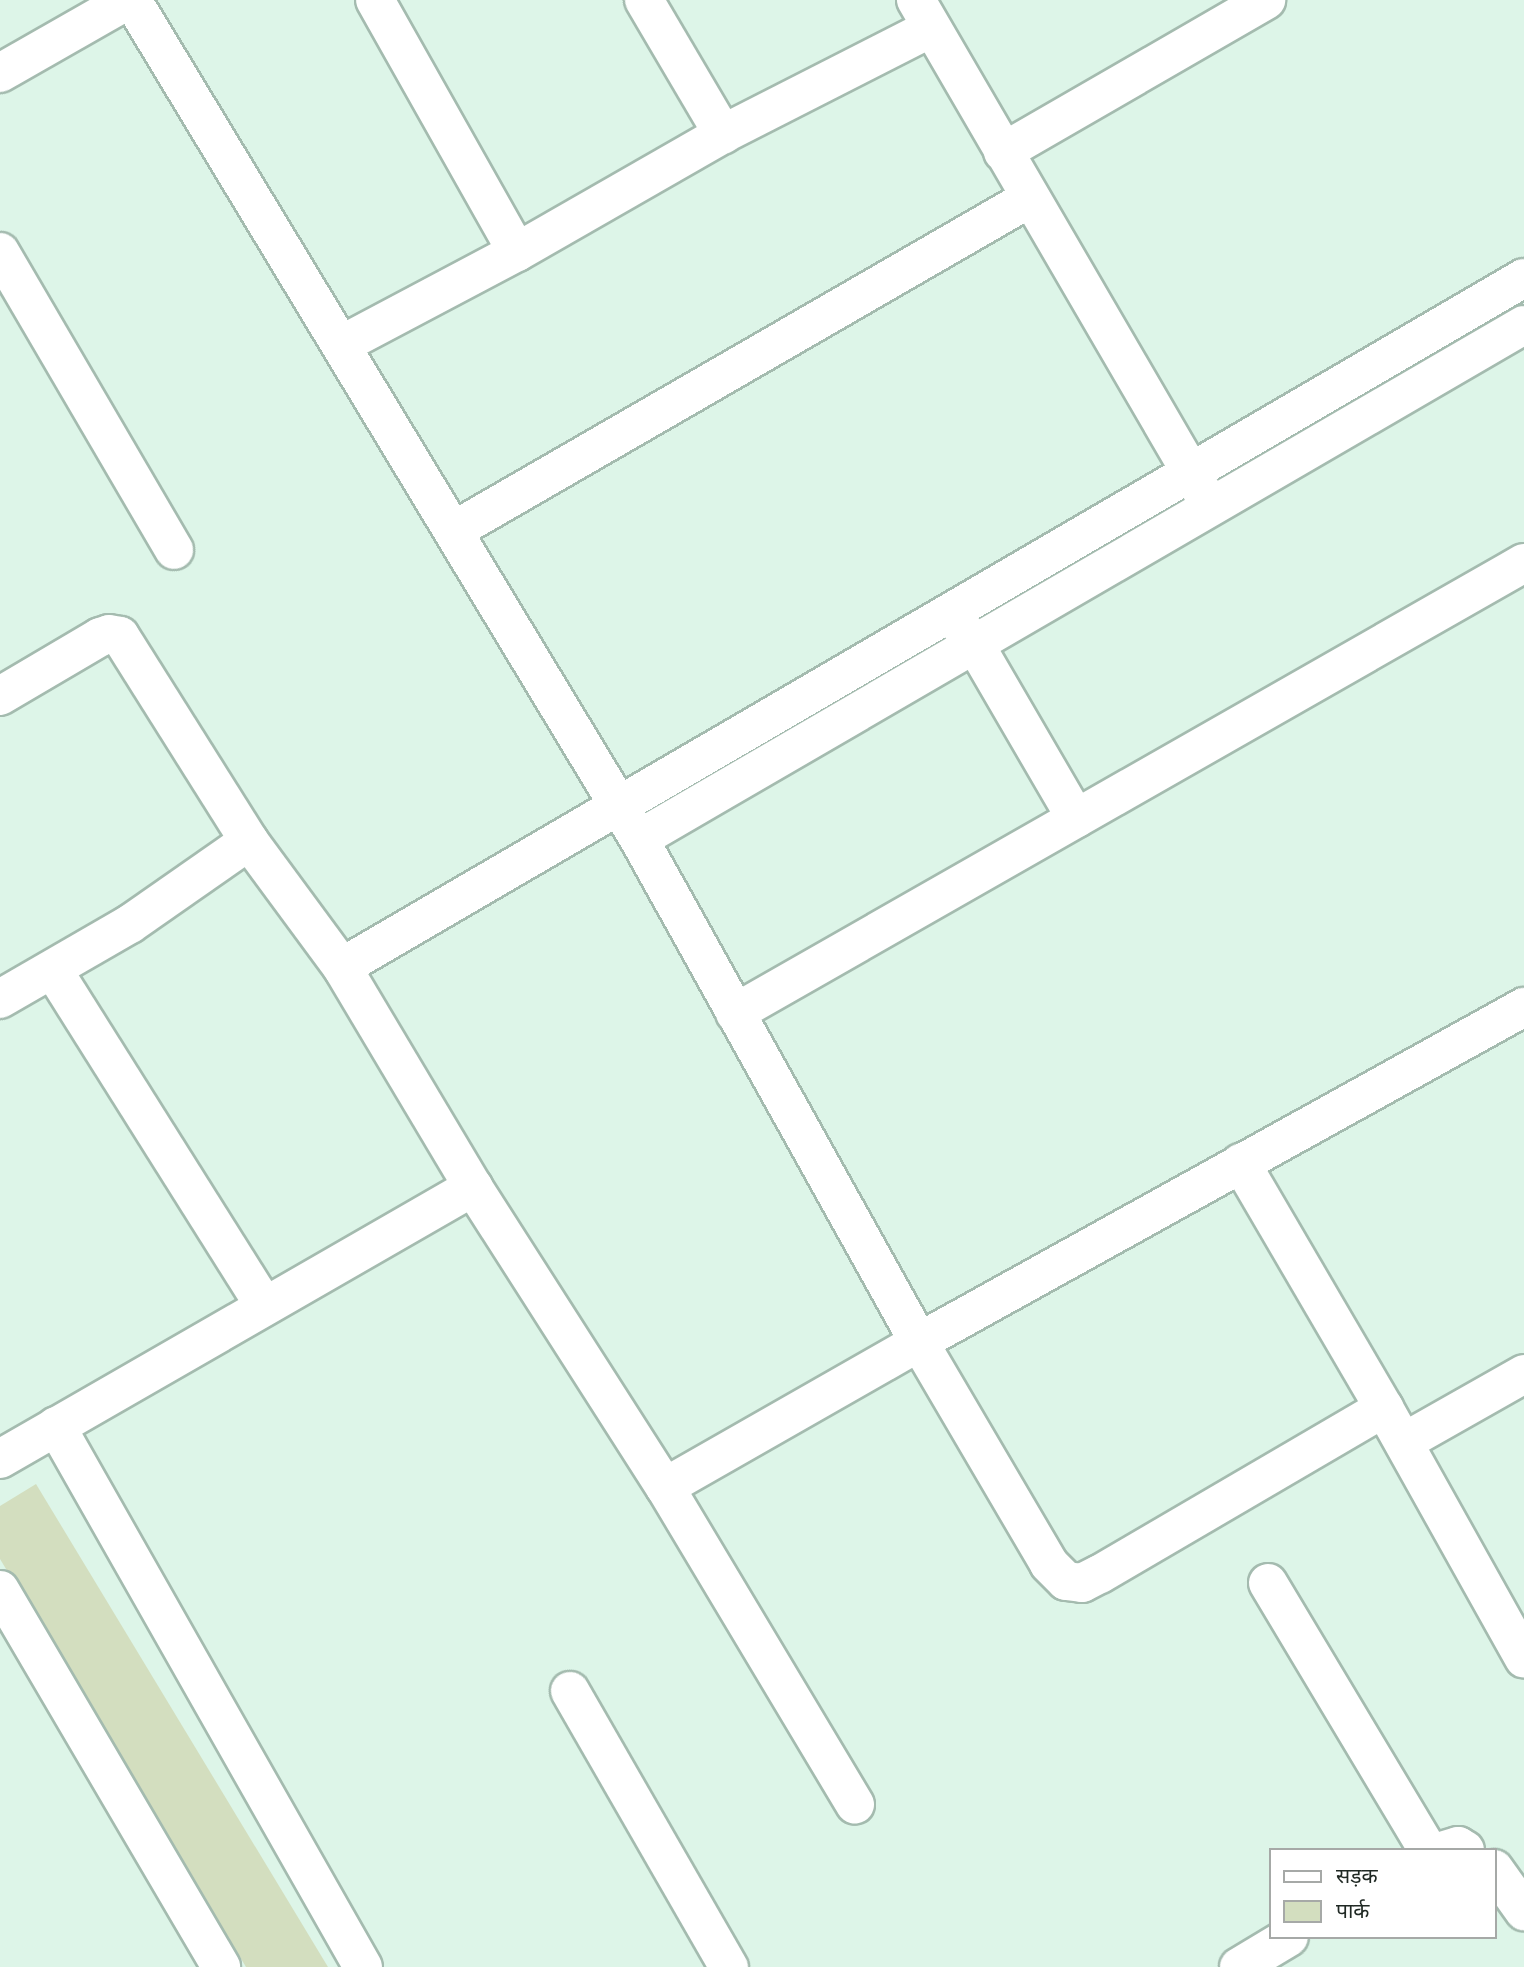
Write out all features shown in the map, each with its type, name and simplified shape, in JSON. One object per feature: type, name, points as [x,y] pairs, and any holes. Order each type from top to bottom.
[{"type":"street","points":[[0,73],[130,0],[639,839],[919,1342],[1049,1564],[1066,1581],[1082,1583],[1100,1574],[1384,1408]]},
{"type":"street","points":[[375,0],[517,252]]},
{"type":"street","points":[[644,0],[723,134]]},
{"type":"street","points":[[1003,152],[1266,0]]},
{"type":"street","points":[[341,345],[517,252],[723,134],[923,14],[1201,490]]},
{"type":"street","points":[[453,531],[1030,198]]},
{"type":"street","points":[[0,252],[174,550]]},
{"type":"street","points":[[639,839],[974,643],[1524,278]]},
{"type":"street","points":[[342,967],[951,613],[1201,490],[1524,325]]},
{"type":"street","points":[[735,1013],[1524,563]]},
{"type":"street","points":[[951,613],[974,643],[1076,818]]},
{"type":"street","points":[[0,696],[100,637],[109,634],[120,636],[249,841],[342,967],[473,1187],[665,1487],[855,1804]]},
{"type":"street","points":[[0,999],[130,924],[249,841]]},
{"type":"street","points":[[53,970],[265,1306]]},
{"type":"street","points":[[665,1487],[919,1342],[1524,1007]]},
{"type":"street","points":[[1241,1163],[1405,1442],[1524,1659]]},
{"type":"street","points":[[0,1459],[473,1187]]},
{"type":"street","points":[[1405,1442],[1524,1374]]},
{"type":"street","points":[[56,1426],[363,1967]]},
{"type":"street","points":[[1268,1583],[1427,1848]]},
{"type":"street","points":[[0,1590],[221,1967]]},
{"type":"street","points":[[570,1691],[729,1967]]},
{"type":"street","points":[[1496,1872],[1524,1911]]},
{"type":"street","points":[[1239,1967],[1286,1939]]},
{"type":"green space","points":[[36,1484],[328,1967],[246,1967],[0,1559],[0,1506]]}]
